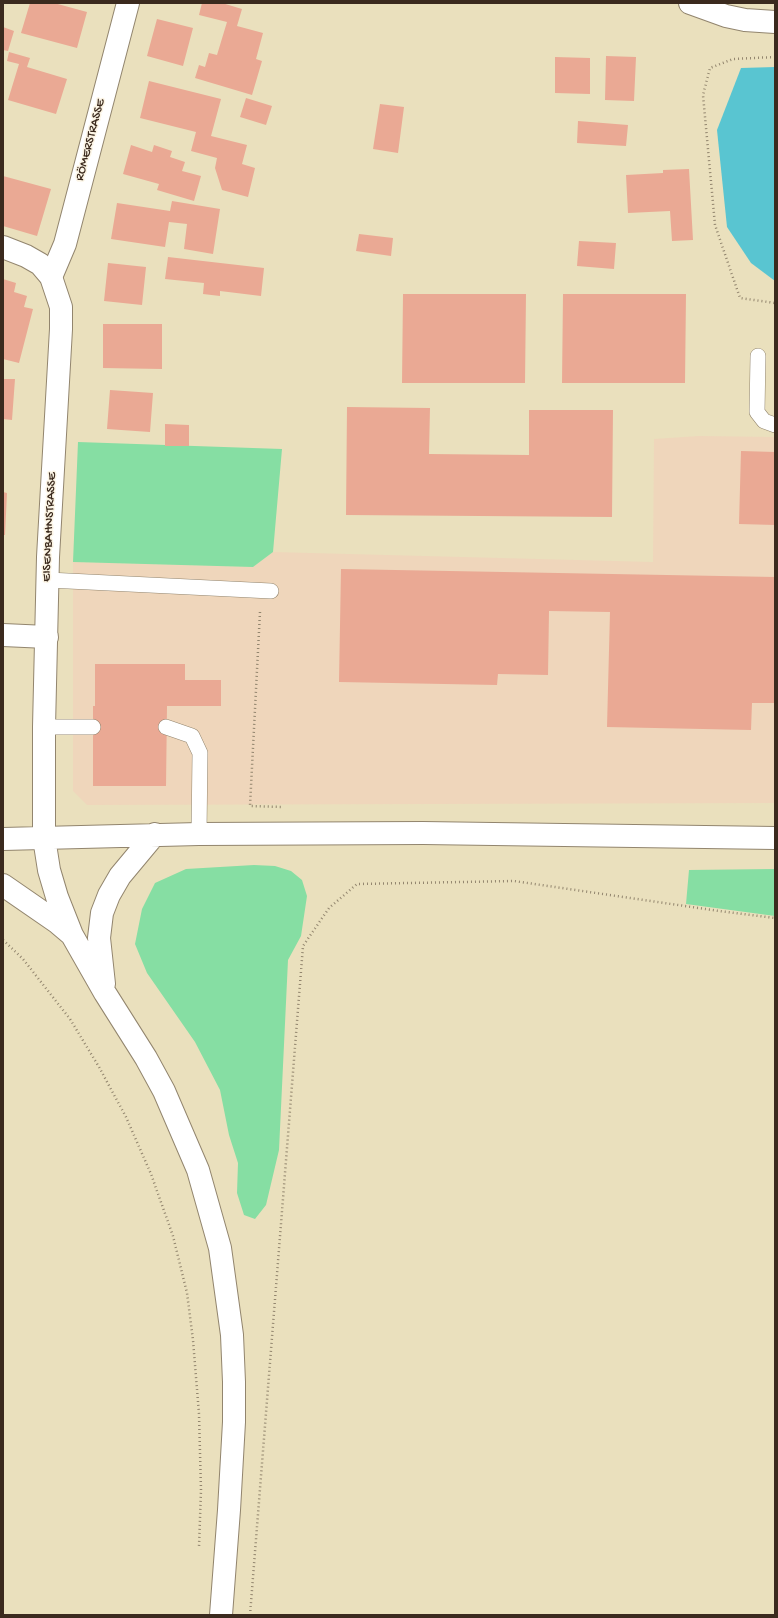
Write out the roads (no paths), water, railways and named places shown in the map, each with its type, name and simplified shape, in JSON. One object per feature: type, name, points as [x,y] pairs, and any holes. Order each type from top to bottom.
[{"type":"main road","name":"RÖMERSTRASSE","points":[[51,277],[65,244],[128,3]]},
{"type":"main road","points":[[690,3],[726,16],[746,20],[775,22]]},
{"type":"main road","name":"EISENBAHNSTRASSE","points":[[3,247],[26,256],[40,264],[51,277],[61,307],[48,580],[44,727],[44,838],[49,870],[57,897],[72,935]]},
{"type":"main road","points":[[3,635],[47,637]]},
{"type":"main road","points":[[3,839],[155,834],[423,833],[775,838]]},
{"type":"main road","points":[[105,993],[99,938],[102,913],[109,895],[120,876],[155,834]]},
{"type":"main road","points":[[3,885],[58,923],[72,935],[105,993],[146,1058],[164,1091],[198,1170],[220,1248],[232,1335],[234,1402],[229,1510],[221,1615]]},
{"type":"lane","points":[[758,356],[757,412],[764,421],[775,425]]},
{"type":"lane","points":[[48,580],[271,591]]},
{"type":"lane","points":[[44,727],[93,727]]},
{"type":"lane","points":[[166,727],[192,736],[200,753],[199,834]]},
{"type":"water","points":[[775,67],[775,281],[751,263],[727,227],[717,130],[741,68]]}]
